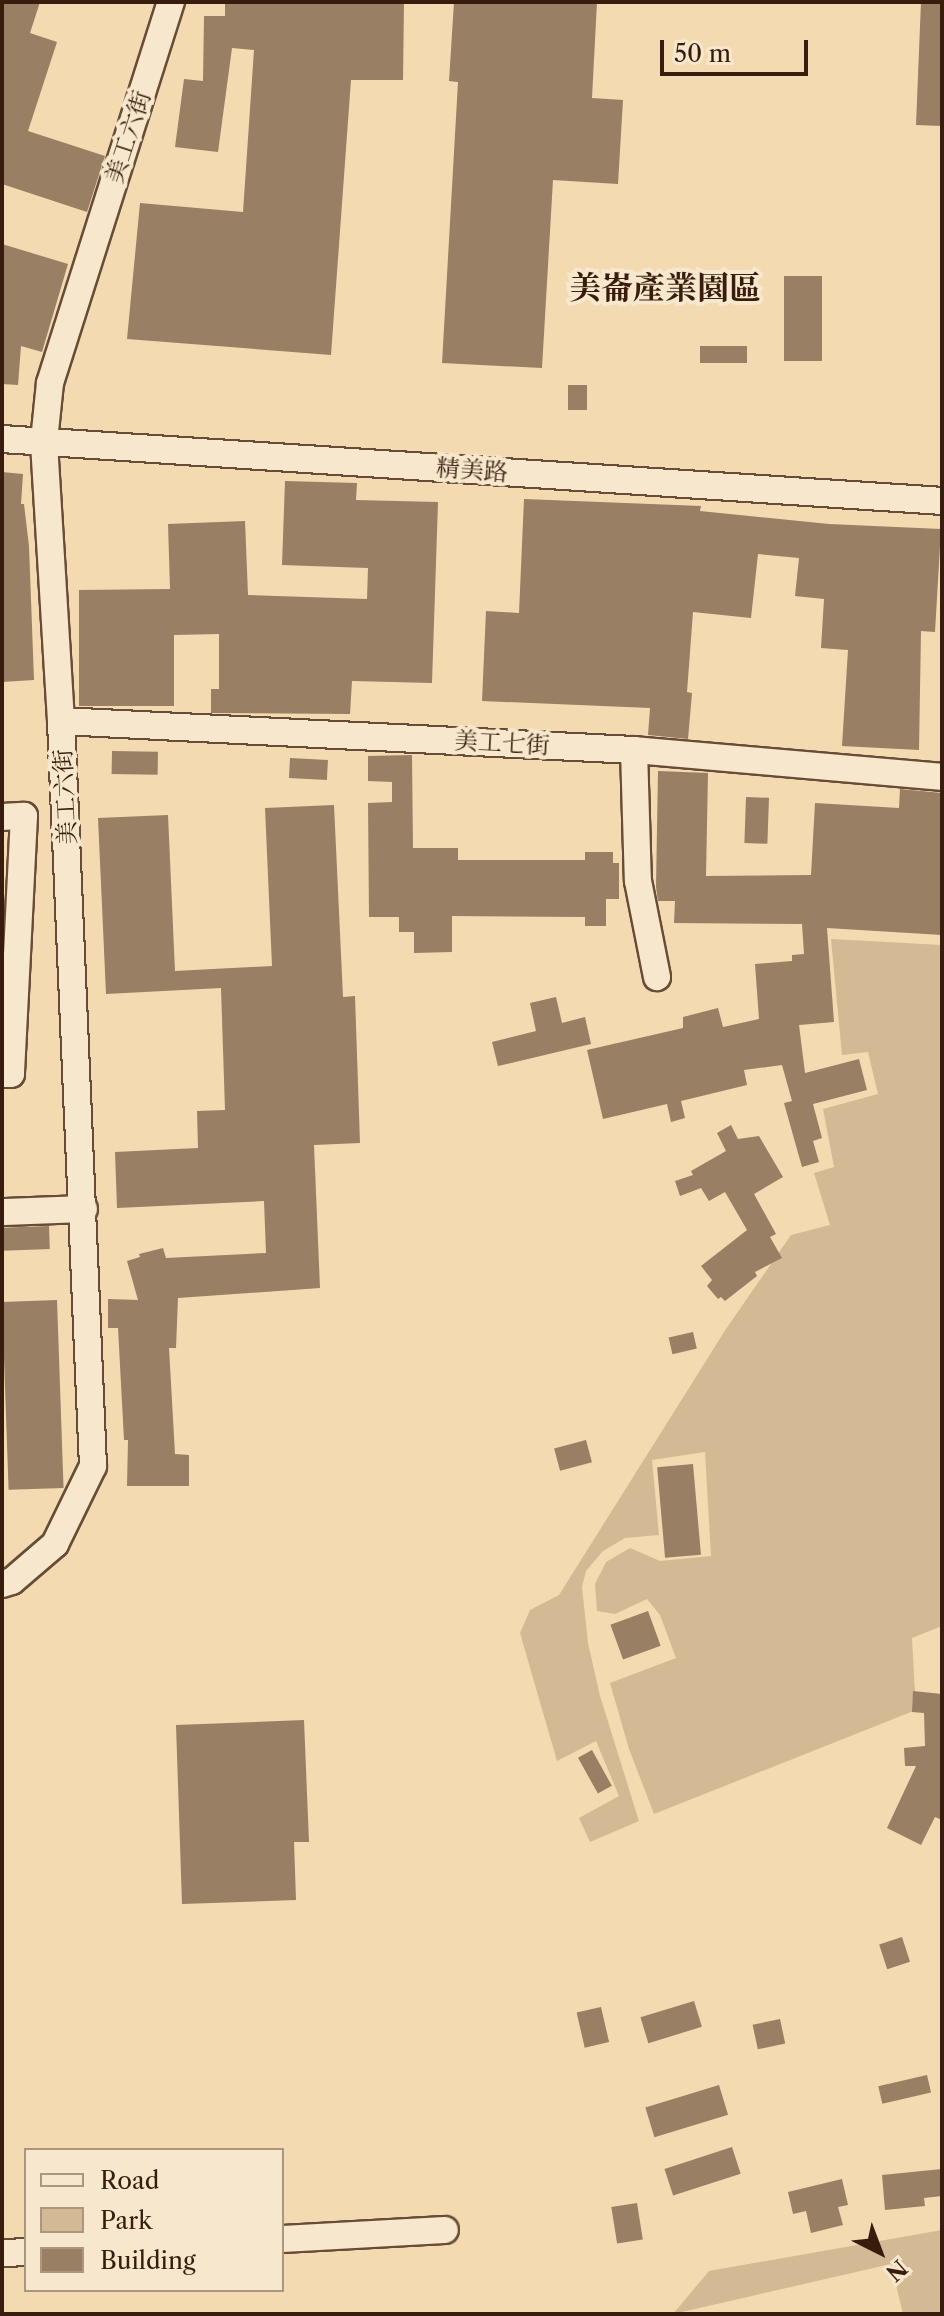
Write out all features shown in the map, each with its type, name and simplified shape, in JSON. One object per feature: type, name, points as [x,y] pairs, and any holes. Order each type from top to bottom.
[{"type":"street","name":"美工六街","points":[[7,1582],[55,1544],[93,1466],[61,721],[44,441],[50,383],[171,2]]},
{"type":"street","name":"精美路","points":[[2,439],[942,501]]},
{"type":"street","name":"美工七街","points":[[61,721],[634,750],[942,777]]},
{"type":"street","points":[[634,750],[638,881],[657,977]]},
{"type":"street","points":[[2,817],[24,816],[10,982],[11,1074],[2,1074]]},
{"type":"street","points":[[2,1212],[84,1209]]},
{"type":"street","points":[[284,2239],[445,2230]]},
{"type":"street","points":[[2,2253],[24,2252]]},
{"type":"green space","points":[[831,939],[942,945],[942,1626],[912,1638],[916,1710],[654,1814],[629,1749],[610,1683],[676,1658],[660,1615],[647,1599],[615,1614],[597,1611],[595,1584],[606,1562],[630,1548],[660,1561],[711,1556],[705,1452],[652,1460],[659,1535],[625,1538],[603,1551],[586,1571],[582,1587],[588,1643],[600,1696],[639,1821],[590,1842],[579,1818],[619,1796],[596,1741],[557,1761],[520,1633],[530,1610],[559,1595],[726,1329],[791,1235],[830,1225],[814,1173],[834,1167],[823,1109],[878,1094],[868,1052],[842,1055]]},
{"type":"green space","points":[[942,2230],[942,2314],[903,2314],[891,2264],[673,2314],[709,2271]]},
{"type":"building","points":[[2,2],[40,2],[30,33],[57,42],[28,131],[105,156],[87,212],[2,184]]},
{"type":"building","points":[[225,2],[404,2],[403,80],[351,80],[331,355],[127,339],[140,203],[243,212],[254,50],[232,48],[218,152],[175,147],[184,79],[203,81],[204,16],[225,16]]},
{"type":"building","points":[[454,2],[597,2],[592,98],[623,100],[618,184],[553,180],[542,368],[442,363],[458,82],[449,81]]},
{"type":"building","points":[[921,2],[942,2],[942,126],[916,125]]},
{"type":"building","points":[[2,244],[68,264],[42,352],[21,346],[18,385],[2,384]]},
{"type":"building","points":[[784,276],[822,276],[822,361],[784,361]]},
{"type":"building","points":[[700,346],[747,346],[747,363],[700,363]]},
{"type":"building","points":[[568,385],[587,385],[587,410],[568,410]]},
{"type":"building","points":[[2,472],[23,474],[21,504],[24,504],[29,546],[34,680],[2,682]]},
{"type":"building","points":[[285,481],[357,483],[356,500],[438,502],[432,683],[352,681],[350,714],[211,713],[211,689],[219,689],[219,634],[174,635],[174,706],[79,706],[79,590],[170,589],[168,524],[245,521],[248,595],[367,599],[368,568],[282,565]]},
{"type":"building","points":[[524,499],[701,506],[700,511],[829,524],[941,529],[935,632],[921,631],[919,750],[842,746],[848,650],[821,648],[824,599],[795,596],[799,558],[758,554],[751,618],[693,612],[687,692],[692,693],[688,739],[648,735],[650,708],[482,701],[486,611],[519,613]]},
{"type":"building","points":[[112,751],[158,752],[158,775],[112,774]]},
{"type":"building","points":[[412,755],[413,848],[458,848],[458,860],[585,860],[585,852],[613,852],[613,863],[619,863],[619,899],[606,899],[606,926],[585,926],[585,917],[452,916],[452,952],[414,953],[414,932],[399,932],[399,917],[369,917],[368,803],[392,802],[392,782],[368,781],[368,756]]},
{"type":"building","points":[[290,758],[328,760],[327,780],[289,778]]},
{"type":"building","points":[[658,771],[708,773],[706,876],[811,875],[815,803],[899,808],[900,789],[942,793],[942,935],[827,928],[834,1022],[799,1025],[805,1073],[859,1059],[867,1090],[813,1104],[822,1138],[813,1141],[819,1162],[802,1167],[784,1103],[792,1101],[782,1065],[744,1070],[747,1085],[681,1101],[685,1118],[671,1122],[667,1104],[603,1119],[587,1050],[683,1028],[683,1017],[718,1008],[723,1027],[759,1019],[755,964],[792,961],[792,955],[804,954],[802,924],[674,923],[675,901],[658,901],[656,887]]},
{"type":"building","points":[[746,797],[769,798],[767,844],[744,843]]},
{"type":"building","points":[[334,805],[343,997],[355,996],[360,1143],[314,1145],[320,1288],[178,1298],[176,1348],[169,1348],[175,1454],[189,1455],[189,1486],[127,1486],[128,1440],[124,1440],[118,1328],[108,1328],[108,1299],[138,1300],[127,1261],[140,1257],[139,1254],[163,1248],[166,1258],[266,1253],[264,1201],[117,1208],[115,1152],[198,1148],[197,1111],[225,1110],[221,988],[106,994],[98,818],[168,815],[175,971],[272,966],[265,808]]},
{"type":"building","points":[[556,997],[562,1023],[585,1017],[591,1044],[498,1066],[492,1042],[536,1031],[530,1003]]},
{"type":"building","points":[[731,1125],[738,1139],[759,1136],[783,1177],[754,1194],[776,1234],[770,1237],[782,1258],[755,1272],[757,1276],[725,1301],[721,1297],[718,1299],[707,1286],[712,1280],[701,1266],[747,1230],[725,1192],[709,1201],[701,1188],[680,1196],[675,1181],[693,1175],[691,1171],[726,1151],[717,1133]]},
{"type":"building","points":[[49,1226],[50,1249],[3,1251],[2,1228]]},
{"type":"building","points":[[57,1300],[64,1488],[9,1490],[2,1302]]},
{"type":"building","points":[[693,1332],[697,1349],[672,1354],[669,1338]]},
{"type":"building","points":[[586,1440],[592,1462],[560,1471],[554,1449]]},
{"type":"building","points":[[693,1464],[701,1555],[665,1558],[657,1467]]},
{"type":"building","points":[[648,1611],[661,1646],[623,1659],[610,1625]]},
{"type":"building","points":[[913,1691],[942,1694],[942,1820],[935,1817],[921,1845],[887,1828],[916,1766],[905,1766],[904,1748],[925,1746],[924,1713],[912,1712]]},
{"type":"building","points":[[304,1720],[309,1842],[294,1842],[296,1900],[182,1904],[176,1725]]},
{"type":"building","points":[[592,1750],[612,1786],[598,1794],[578,1758]]},
{"type":"building","points":[[902,1937],[910,1962],[887,1969],[879,1944]]},
{"type":"building","points":[[694,2001],[702,2027],[648,2043],[640,2017]]},
{"type":"building","points":[[601,2007],[609,2042],[585,2048],[577,2013]]},
{"type":"building","points":[[780,2019],[785,2043],[758,2049],[753,2025]]},
{"type":"building","points":[[927,2075],[931,2093],[882,2104],[878,2086]]},
{"type":"building","points":[[719,2085],[728,2115],[654,2137],[645,2108]]},
{"type":"building","points":[[732,2147],[741,2174],[673,2196],[664,2169]]},
{"type":"building","points":[[942,2169],[942,2196],[924,2198],[925,2206],[885,2210],[882,2175]]},
{"type":"building","points":[[842,2179],[848,2205],[838,2207],[843,2225],[811,2233],[806,2211],[793,2214],[788,2192]]},
{"type":"building","points":[[637,2203],[643,2240],[617,2244],[611,2207]]},
{"type":"district","name":"美崙產業園區","points":[[665,288]]}]
